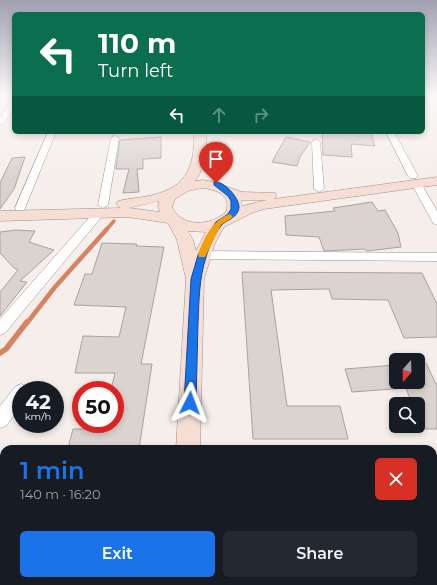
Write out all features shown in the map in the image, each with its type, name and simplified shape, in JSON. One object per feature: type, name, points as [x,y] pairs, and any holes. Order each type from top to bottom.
[{"type":"main road","points":[[196,279],[185,240],[165,207],[167,199],[189,181],[196,170],[201,151],[200,134]]},
{"type":"main road","points":[[188,445],[196,279],[202,255],[207,243],[223,221],[231,216],[235,209],[235,201],[211,177],[201,151]]},
{"type":"main road","points":[[0,209],[101,209],[173,219],[186,226],[212,226],[250,208],[414,180],[437,173]]},
{"type":"main road","points":[[0,216],[101,209],[145,202],[177,190],[203,184],[241,196],[268,196],[319,189],[414,180],[437,181]]},
{"type":"street","points":[[20,208],[51,134]]},
{"type":"street","points":[[391,134],[437,221]]},
{"type":"street","points":[[0,330],[101,209],[115,138]]},
{"type":"street","points":[[316,142],[319,189]]},
{"type":"street","points":[[202,255],[437,257]]},
{"type":"street","points":[[0,420],[12,404]]},
{"type":"building","points":[[322,134],[372,134],[375,146],[351,144],[352,157],[323,155]]},
{"type":"building","points":[[161,137],[161,158],[143,159],[143,169],[137,169],[139,192],[123,193],[129,169],[116,169],[120,140]]},
{"type":"building","points":[[286,137],[310,142],[300,157],[297,166],[272,162]]},
{"type":"building","points":[[25,157],[14,189],[0,209],[0,183],[12,158]]},
{"type":"building","points":[[372,202],[378,211],[385,210],[398,233],[401,247],[367,251],[364,249],[324,251],[319,237],[286,235],[285,216],[335,211],[333,208]]},
{"type":"building","points":[[16,230],[35,231],[29,242],[54,250],[20,281],[27,282],[0,316],[0,292],[18,270],[14,268],[0,253],[0,232]]},
{"type":"building","points":[[102,243],[137,244],[136,246],[164,247],[141,364],[152,364],[140,445],[69,445],[72,433],[124,433],[124,381],[113,381],[115,373],[75,373],[83,336],[119,337],[126,307],[74,305],[85,274],[92,274]]},
{"type":"building","points":[[242,272],[422,273],[437,304],[437,337],[404,338],[388,300],[332,299],[329,289],[271,290],[287,406],[340,406],[348,439],[253,439]]},
{"type":"building","points":[[425,363],[437,386],[437,429],[425,429],[425,397],[409,397],[406,389],[425,389]]},
{"type":"building","points":[[389,366],[389,389],[392,389],[352,392],[345,369]]},
{"type":"waterway","points":[[106,230],[114,221]]},
{"type":"waterway","points":[[27,323],[55,287],[107,229]]},
{"type":"waterway","points":[[0,353],[6,349],[27,322]]},
{"type":"slow traffic","points":[[202,254],[219,223],[230,217]]},
{"type":"route","points":[[190,403],[196,279],[202,255],[207,243],[219,223],[231,216],[235,209],[235,201],[230,194],[216,183]]}]
